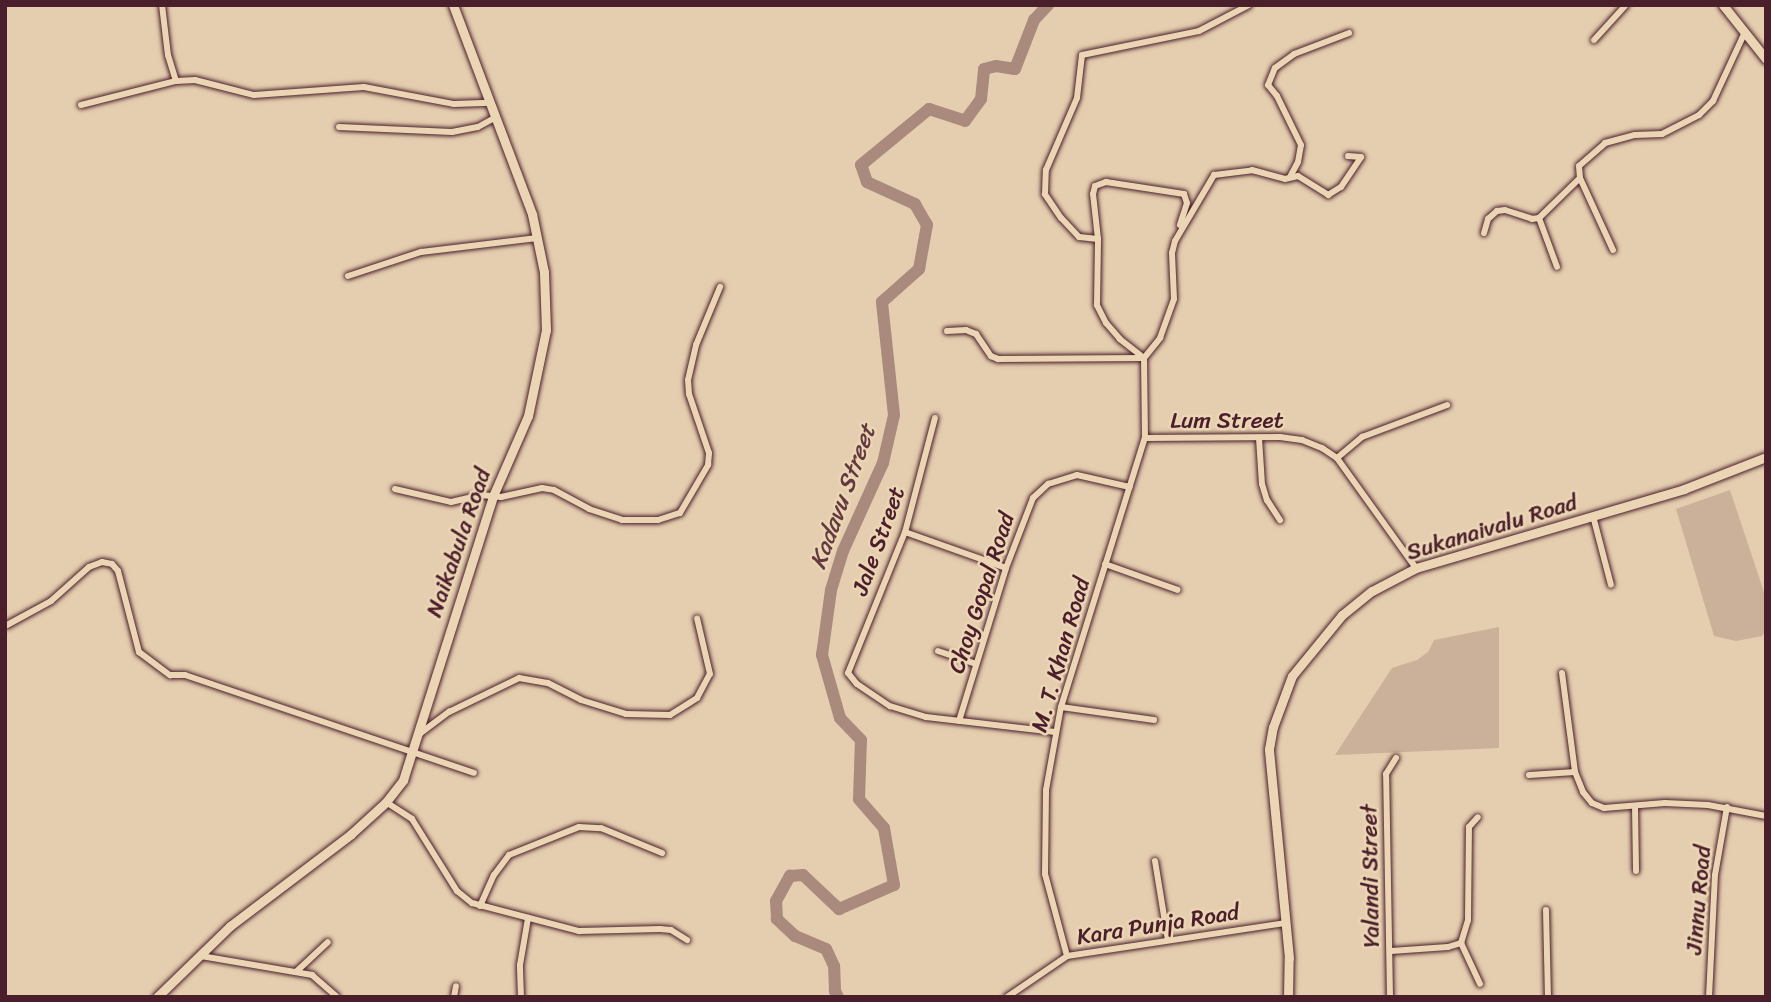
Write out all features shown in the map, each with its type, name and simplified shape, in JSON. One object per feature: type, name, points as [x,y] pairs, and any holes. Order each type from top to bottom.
[{"type":"street","points":[[162,5],[169,55],[176,81]]},
{"type":"street","name":"Naikabula Road","points":[[157,997],[230,926],[351,834],[386,802],[403,780],[464,580],[493,496],[528,416],[545,330],[544,272],[532,214],[453,5]]},
{"type":"street","points":[[1098,239],[1079,237],[1061,219],[1045,194],[1046,170],[1077,98],[1082,55],[1199,31],[1249,5]]},
{"type":"street","points":[[1594,40],[1626,5]]},
{"type":"street","points":[[1726,6],[1766,59]]},
{"type":"street","points":[[1613,250],[1580,177],[1579,166],[1605,144],[1635,135],[1662,134],[1699,115],[1713,101],[1745,32]]},
{"type":"street","points":[[1290,177],[1298,162],[1301,145],[1277,96],[1268,85],[1275,68],[1294,54],[1349,33]]},
{"type":"street","points":[[81,105],[176,81],[202,81],[254,95],[364,87],[454,104],[491,103]]},
{"type":"street","points":[[339,127],[452,132],[478,127],[496,117]]},
{"type":"street","points":[[1175,242],[1214,175],[1252,170],[1276,178],[1304,179],[1321,193],[1335,194],[1361,157],[1348,156]]},
{"type":"street","points":[[1485,233],[1488,219],[1497,211],[1505,210],[1532,219],[1539,218],[1580,177]]},
{"type":"street","points":[[1107,182],[1184,194],[1187,203],[1172,253],[1174,299],[1160,338],[1144,358],[1105,323],[1097,305],[1098,239],[1093,194],[1095,186],[1107,182]]},
{"type":"street","points":[[1539,218],[1557,267]]},
{"type":"street","points":[[348,276],[421,251],[537,238]]},
{"type":"street","points":[[395,489],[451,502],[501,497],[542,488],[554,490],[608,517],[643,522],[680,513],[708,465],[709,453],[689,394],[688,380],[696,345],[720,287]]},
{"type":"street","points":[[947,331],[966,330],[976,334],[991,356],[998,359],[1144,358]]},
{"type":"street","name":"M. T. Khan Road","points":[[1067,956],[1045,874],[1046,790],[1060,707],[1144,438],[1144,358]]},
{"type":"street","points":[[1337,458],[1362,437],[1447,405]]},
{"type":"street","name":"Jale Street","points":[[935,418],[905,532],[848,673],[857,684],[890,706],[926,717],[959,721]]},
{"type":"street","name":"Lum Street","points":[[1144,438],[1302,440],[1337,458],[1416,568]]},
{"type":"street","points":[[1259,438],[1262,484],[1267,500],[1280,520]]},
{"type":"street","name":"Sukanaivalu Road","points":[[1288,997],[1285,923],[1269,748],[1280,704],[1292,676],[1342,614],[1371,591],[1416,568],[1684,489],[1766,457]]},
{"type":"street","name":"Choy Gopal Road","points":[[959,721],[1006,568],[1032,498],[1048,484],[1077,475],[1130,487]]},
{"type":"street","points":[[1593,516],[1611,585]]},
{"type":"street","points":[[905,532],[1006,568]]},
{"type":"street","points":[[7,625],[51,601],[89,567],[102,562],[111,564],[118,571],[139,652],[151,664],[170,675],[185,675],[474,773]]},
{"type":"street","points":[[1105,564],[1178,590]]},
{"type":"street","points":[[418,735],[449,712],[519,678],[548,682],[581,700],[626,714],[670,715],[697,698],[710,674],[697,618]]},
{"type":"street","points":[[938,651],[976,664]]},
{"type":"street","points":[[1562,673],[1575,772],[1583,792],[1592,803],[1604,808],[1665,803],[1727,807],[1766,816]]},
{"type":"street","points":[[1060,707],[1154,720]]},
{"type":"street","points":[[959,721],[1055,732]]},
{"type":"street","name":"Yalandi Street","points":[[1390,997],[1386,774],[1396,758]]},
{"type":"street","points":[[1529,775],[1575,772]]},
{"type":"street","points":[[386,802],[412,819],[464,899],[480,906],[579,931],[671,930],[687,940]]},
{"type":"street","points":[[1635,806],[1636,871]]},
{"type":"street","name":"Jinnu Road","points":[[1709,997],[1714,875],[1727,807]]},
{"type":"street","points":[[1478,817],[1469,827],[1468,920],[1461,943],[1480,984]]},
{"type":"street","points":[[480,906],[494,874],[509,855],[579,827],[601,828],[662,853]]},
{"type":"street","points":[[1155,861],[1168,940]]},
{"type":"street","points":[[1546,910],[1548,997]]},
{"type":"street","points":[[521,997],[520,965],[528,918]]},
{"type":"street","name":"Kara Punja Road","points":[[1007,997],[1067,956],[1285,923]]},
{"type":"street","points":[[298,971],[328,942]]},
{"type":"street","points":[[1391,951],[1448,947],[1461,943]]},
{"type":"street","points":[[201,956],[298,971],[321,981],[337,997]]},
{"type":"street","points":[[454,997],[456,986]]},
{"type":"shaded area","points":[[1730,490],[1766,598],[1766,631],[1762,636],[1736,641],[1714,636],[1676,509]]},
{"type":"shaded area","points":[[1499,627],[1499,748],[1335,755],[1392,668],[1417,660],[1428,652],[1434,640]]},
{"type":"waterway","name":"Kadavu Street","points":[[838,997],[835,991],[834,966],[826,949],[795,936],[777,919],[776,901],[790,876],[803,875],[839,909],[894,885],[884,828],[859,799],[861,740],[840,718],[822,655],[831,590],[843,551],[883,463],[894,415],[882,302],[919,269],[927,225],[915,204],[867,182],[861,165],[929,109],[965,121],[981,99],[984,69],[996,66],[1015,69],[1034,20],[1048,5]]}]
